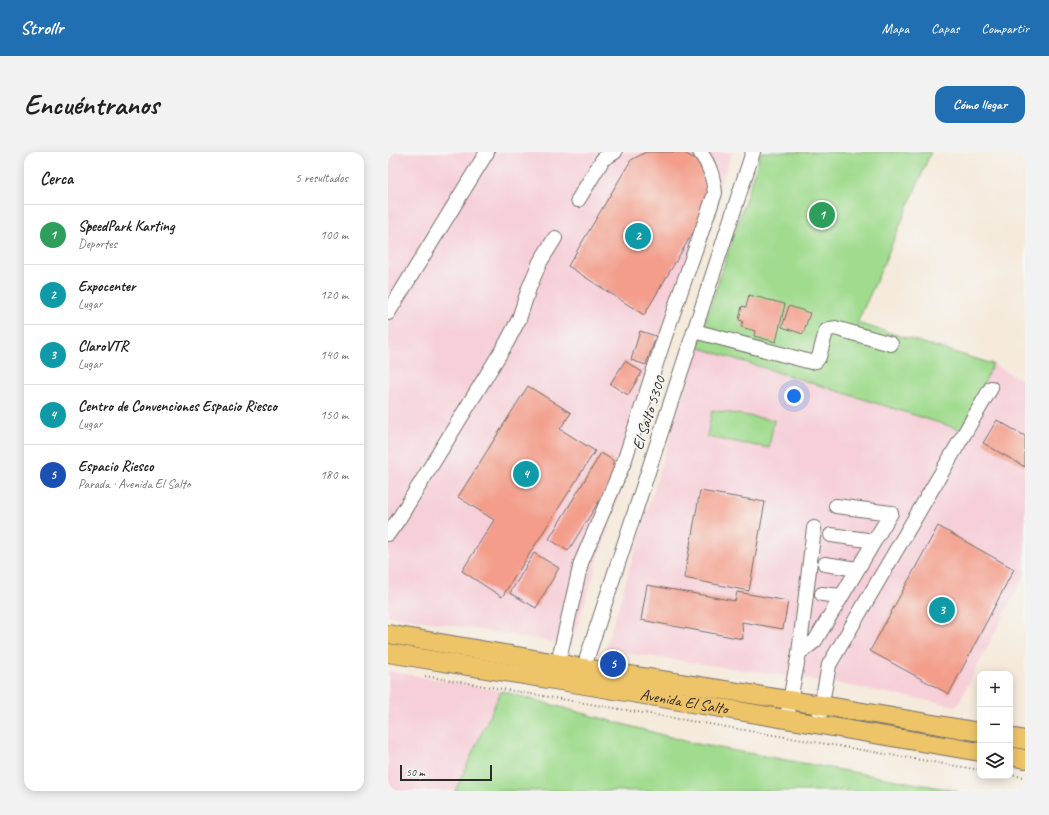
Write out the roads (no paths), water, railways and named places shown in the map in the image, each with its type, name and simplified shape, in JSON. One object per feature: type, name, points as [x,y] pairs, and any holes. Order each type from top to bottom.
[{"type":"main road","name":"Avenida El Salto","points":[[388,634],[787,719],[977,751]]},
{"type":"main road","name":"Avenida El Salto","points":[[388,653],[556,671]]},
{"type":"main road","name":"Avenida El Salto","points":[[581,676],[790,700],[977,731]]},
{"type":"main road","points":[[1013,738],[1025,740]]},
{"type":"main road","points":[[1013,756],[1025,758]]},
{"type":"lane","points":[[388,313],[487,152]]},
{"type":"lane","points":[[578,200],[603,158],[615,152]]},
{"type":"lane","points":[[556,671],[581,563],[624,462],[664,339],[715,193],[712,174],[705,158],[700,152]]},
{"type":"lane","name":"El Salto 5300","points":[[581,676],[753,152]]},
{"type":"lane","points":[[388,534],[507,342],[519,319],[528,288],[540,262],[555,238]]},
{"type":"lane","points":[[694,331],[811,362],[816,361],[819,357],[826,331],[830,329],[835,328],[891,344]]},
{"type":"lane","points":[[818,724],[828,665],[990,388]]},
{"type":"lane","points":[[800,653],[815,642],[891,513],[836,506]]},
{"type":"lane","points":[[787,719],[800,653],[814,528]]},
{"type":"lane","points":[[831,535],[874,541]]},
{"type":"lane","points":[[825,564],[857,569]]},
{"type":"lane","points":[[822,594],[841,596]]},
{"type":"place","name":"SpeedPark Karting","points":[[822,215]]},
{"type":"place","name":"Expocenter","points":[[638,236]]},
{"type":"place","name":"Centro de Convenciones Espacio Riesco","points":[[526,474]]},
{"type":"place","name":"ClaroVTR","points":[[942,610]]},
{"type":"place","name":"Espacio Riesco","points":[[613,664]]}]
